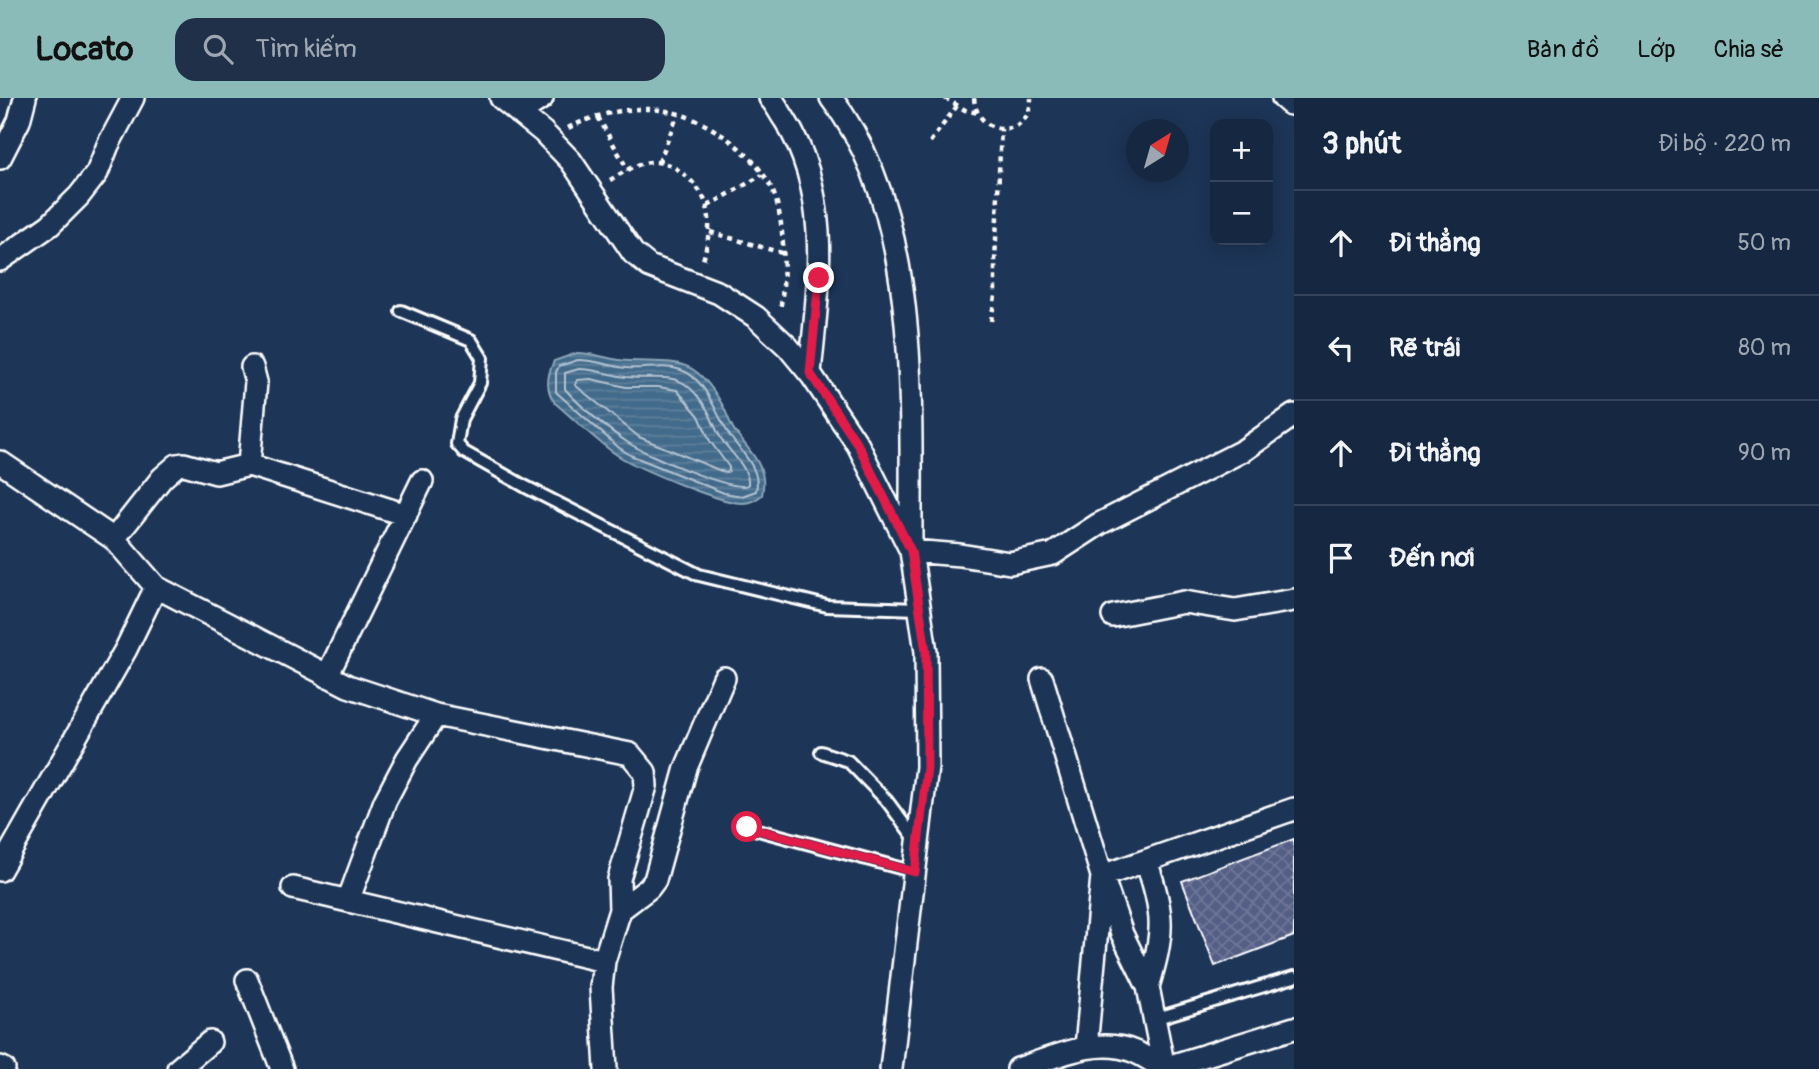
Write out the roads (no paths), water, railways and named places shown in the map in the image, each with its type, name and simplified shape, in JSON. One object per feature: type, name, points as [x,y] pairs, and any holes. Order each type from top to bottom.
[{"type":"street","points":[[0,159],[19,121],[25,98]]},
{"type":"street","points":[[0,260],[50,225],[79,196],[97,173],[108,145],[133,98]]},
{"type":"street","points":[[501,98],[550,139],[571,162],[633,253],[649,267],[695,283],[738,304],[775,335],[810,373],[858,445],[911,551]]},
{"type":"street","points":[[519,113],[542,98]]},
{"type":"street","points":[[770,98],[798,141],[811,181],[817,219],[819,278],[810,373]]},
{"type":"street","points":[[831,98],[864,149],[888,226],[902,288],[909,374],[911,551],[926,652],[927,767],[891,1069]]},
{"type":"street","points":[[1283,98],[1294,104]]},
{"type":"street","points":[[249,465],[256,382],[252,367]]},
{"type":"street","points":[[911,551],[1010,563],[1053,554],[1099,524],[1244,450],[1294,415]]},
{"type":"street","points":[[0,462],[114,539],[156,587],[348,686],[436,715],[629,754],[645,772],[646,786],[619,879],[620,910],[604,961],[601,987],[606,1069]]},
{"type":"street","points":[[114,539],[162,478],[177,465],[184,464],[216,473],[249,465],[406,515]]},
{"type":"street","points":[[327,676],[422,481]]},
{"type":"street","points":[[0,870],[126,649],[156,587]]},
{"type":"street","points":[[1113,616],[1184,602],[1235,610],[1294,600]]},
{"type":"street","points":[[620,910],[649,888],[655,880],[686,768],[724,678]]},
{"type":"street","points":[[1042,679],[1102,876],[1122,934],[1148,987],[1164,1068]]},
{"type":"street","points":[[348,901],[385,801],[407,759],[436,715]]},
{"type":"street","points":[[1102,876],[1294,809]]},
{"type":"street","points":[[1146,861],[1158,893],[1161,926],[1159,951],[1148,987]]},
{"type":"street","points":[[1086,1048],[1102,876]]},
{"type":"street","points":[[293,888],[604,961]]},
{"type":"street","points":[[247,980],[282,1069]]},
{"type":"street","points":[[1018,1069],[1086,1048],[1114,1046],[1133,1051],[1164,1068],[1294,1028]]},
{"type":"street","points":[[178,1069],[210,1042]]},
{"type":"lane","points":[[401,310],[471,340],[482,358],[480,383],[461,419],[457,444],[464,452],[526,487],[699,575],[827,606],[919,609]]},
{"type":"lane","points":[[821,752],[848,761],[887,801],[918,842]]},
{"type":"lane","points":[[747,827],[915,872]]},
{"type":"lane","points":[[1154,1018],[1294,977]]},
{"type":"water","points":[[577,353],[623,361],[674,363],[694,370],[713,390],[735,431],[758,462],[763,477],[762,495],[746,503],[717,498],[642,468],[609,449],[555,403],[548,388],[554,361]]}]
